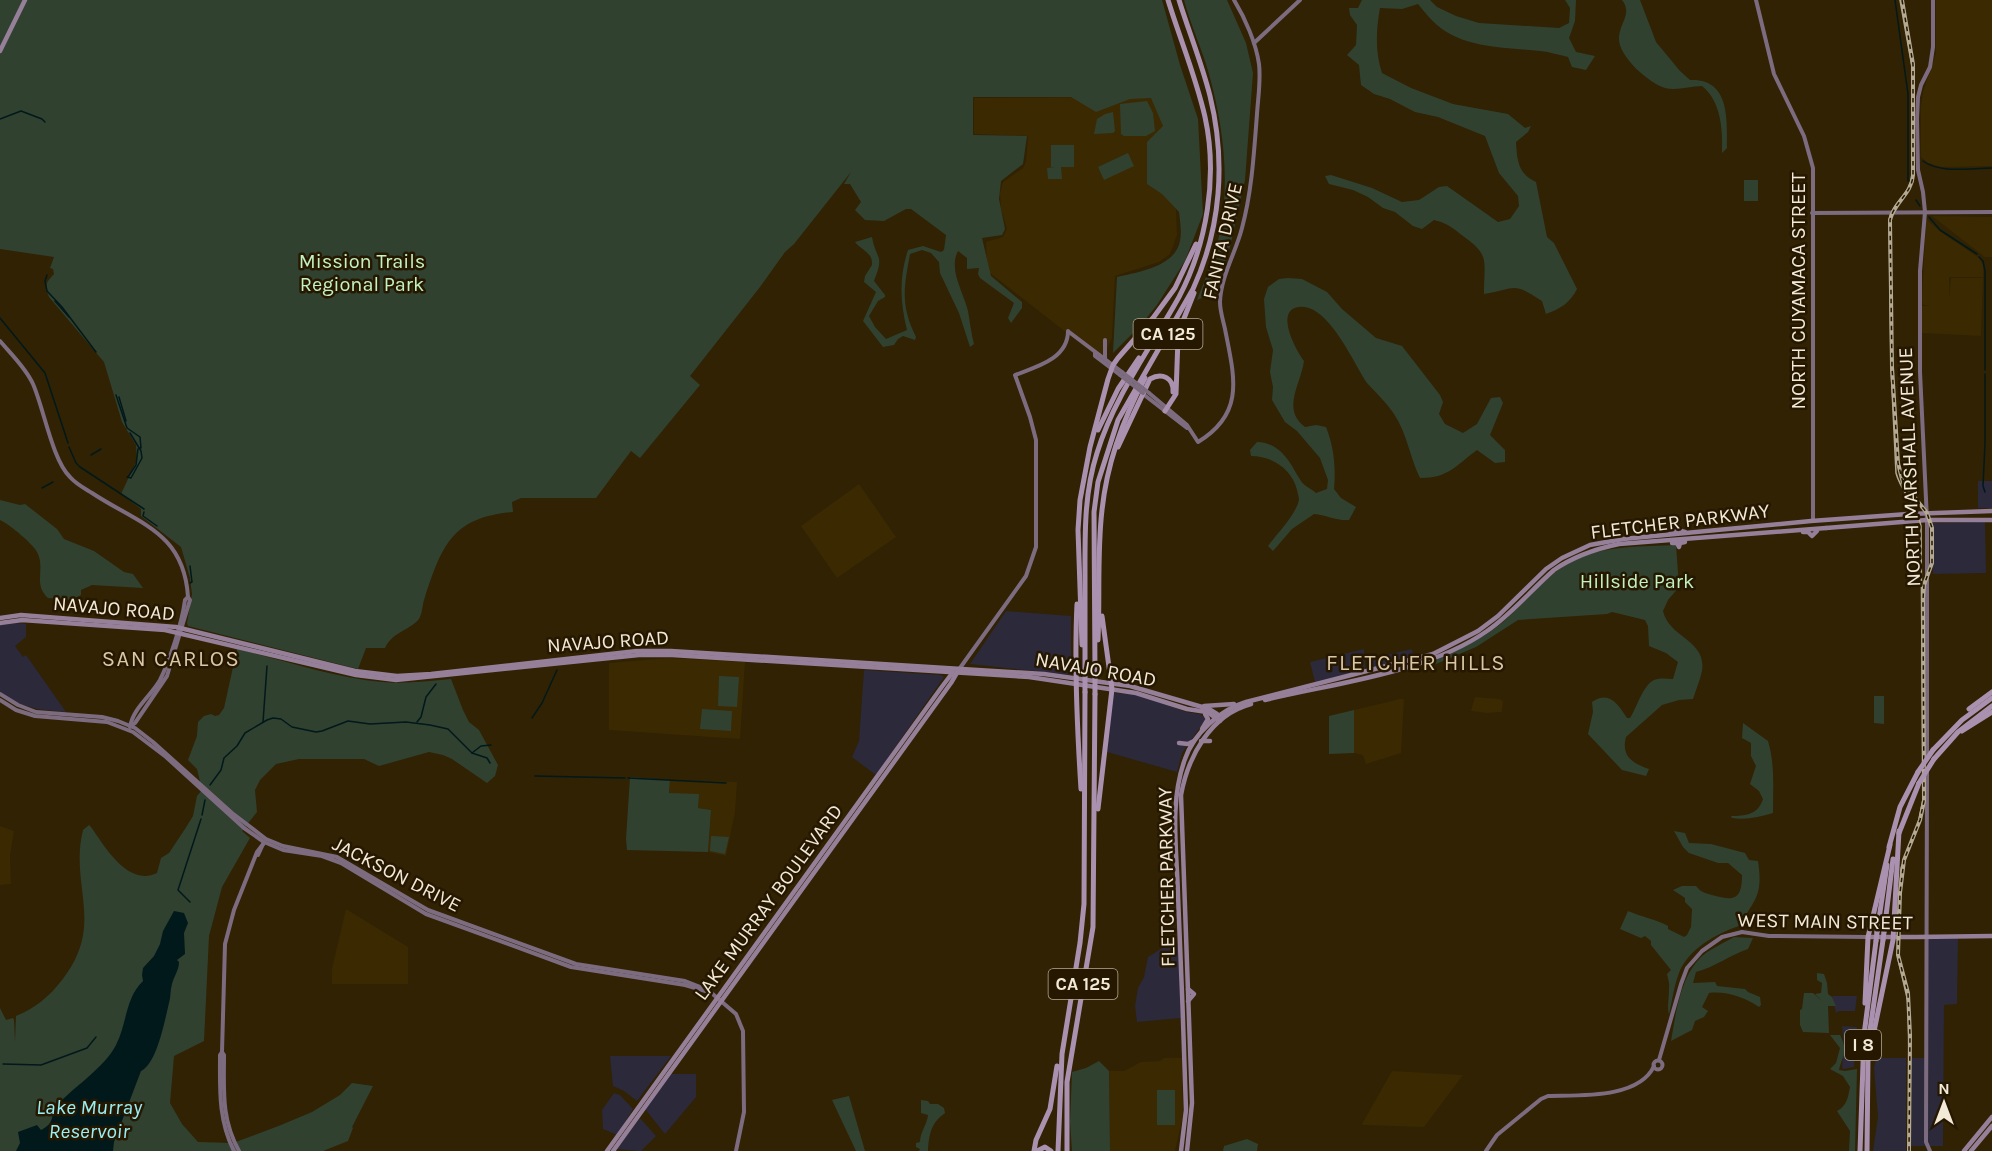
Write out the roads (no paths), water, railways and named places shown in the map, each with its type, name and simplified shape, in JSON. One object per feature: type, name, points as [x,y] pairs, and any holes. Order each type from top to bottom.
[{"type":"highway","name":"CA 125","points":[[1058,1151],[1058,1103],[1063,1044],[1083,926],[1085,528],[1090,480],[1099,446],[1113,411],[1185,284],[1202,232],[1210,180],[1209,138],[1195,81],[1168,0]]},
{"type":"highway","name":"CA 125","points":[[1068,1151],[1066,1113],[1068,1082],[1093,927],[1094,512],[1098,482],[1118,420],[1194,289],[1204,266],[1214,228],[1217,204],[1218,137],[1209,94],[1179,0]]},
{"type":"highway","points":[[1085,827],[1077,746],[1075,630],[1080,500],[1088,458],[1112,367],[1175,288],[1202,232]]},
{"type":"highway","points":[[1165,408],[1177,392],[1181,326],[1204,266]]},
{"type":"highway","points":[[1095,671],[1102,510],[1108,468],[1132,404],[1166,337]]},
{"type":"highway","points":[[1088,458],[1108,405],[1141,355],[1147,351]]},
{"type":"highway","points":[[1108,468],[1148,382],[1157,376],[1167,378],[1173,385],[1173,395],[1165,408]]},
{"type":"highway","points":[[1079,554],[1085,674]]},
{"type":"highway","points":[[1094,837],[1111,686],[1103,630],[1100,570]]},
{"type":"highway","points":[[1955,730],[1970,709],[1992,692]]},
{"type":"highway","name":"I 8","points":[[1867,1151],[1868,1060],[1879,941],[1890,845],[1900,807],[1918,772],[1933,750],[1992,698]]},
{"type":"highway","name":"I 8","points":[[1880,932],[1899,831],[1919,783],[1955,730],[1992,706]]},
{"type":"highway","points":[[1955,730],[1966,730],[1992,712]]},
{"type":"highway","points":[[1868,1060],[1894,937],[1899,831]]},
{"type":"highway","points":[[1864,1035],[1868,937],[1890,845]]},
{"type":"highway","name":"I 8","points":[[1860,1151],[1864,1035],[1879,941]]},
{"type":"highway","points":[[1051,1151],[1045,1147],[1036,1151],[1036,1140],[1050,1109],[1063,1044]]},
{"type":"main road","points":[[0,45],[24,0]]},
{"type":"main road","points":[[0,51],[24,0]]},
{"type":"main road","name":"FANITA DRIVE","points":[[1165,408],[1187,428],[1198,442],[1217,429],[1224,421],[1233,393],[1234,375],[1220,302],[1228,267],[1244,224],[1251,180],[1259,80],[1259,63],[1254,43],[1234,0]]},
{"type":"main road","points":[[1254,43],[1300,0]]},
{"type":"main road","name":"NORTH CUYAMACA STREET","points":[[1756,0],[1774,74],[1808,145],[1813,168],[1813,520]]},
{"type":"main road","name":"NORTH MARSHALL AVENUE","points":[[1930,1151],[1926,1142],[1927,513],[1920,372],[1920,271],[1925,212],[1918,170],[1917,104],[1921,85],[1930,67],[1933,0]]},
{"type":"main road","points":[[1812,213],[1992,212]]},
{"type":"main road","name":"LAKE MURRAY BOULEVARD","points":[[613,1151],[950,676],[958,671],[1026,576],[1036,547],[1036,440],[1015,375],[1038,366],[1058,354],[1066,345],[1068,331],[1095,353]]},
{"type":"main road","points":[[0,340],[29,375],[67,475],[77,484],[150,527],[164,538],[178,556],[184,569],[190,600],[179,630],[172,663],[163,684],[129,728]]},
{"type":"main road","points":[[1105,340],[1105,359]]},
{"type":"main road","points":[[1095,353],[1095,356],[1121,373],[1165,408]]},
{"type":"main road","points":[[1095,353],[1112,367]]},
{"type":"main road","name":"FLETCHER PARKWAY","points":[[1187,1151],[1192,1104],[1188,1001],[1194,994],[1188,989],[1181,795],[1189,764],[1201,741],[1218,719],[1247,705],[1419,659],[1462,640],[1498,616],[1546,569],[1562,558],[1584,548],[1613,540],[1813,520],[1992,511]]},
{"type":"main road","points":[[1768,533],[1809,527],[1813,520],[1815,524],[1826,528],[1927,520],[1992,520]]},
{"type":"main road","name":"FLETCHER PARKWAY","points":[[1181,1151],[1186,1110],[1176,807],[1178,784],[1185,757],[1195,740],[1234,706],[1423,662],[1449,653],[1485,633],[1510,613],[1554,570],[1582,554],[1599,548],[1619,544],[1780,532],[1807,532],[1812,536],[1814,532],[1826,528]]},
{"type":"main road","name":"NAVAJO ROAD","points":[[0,618],[21,615],[179,630],[226,644],[376,679],[414,680],[659,654],[896,669],[1009,673],[1111,686],[1207,712],[1218,719]]},
{"type":"main road","points":[[49,623],[48,619],[74,619]]},
{"type":"main road","name":"NAVAJO ROAD","points":[[0,623],[22,620],[179,630]]},
{"type":"main road","name":"NAVAJO ROAD","points":[[226,644],[251,645],[375,675],[413,676],[658,650],[910,665],[985,674],[1030,672],[1075,681]]},
{"type":"main road","points":[[896,669],[898,666],[910,665]]},
{"type":"main road","points":[[414,680],[450,672]]},
{"type":"main road","points":[[1288,695],[1295,690]]},
{"type":"main road","name":"JACKSON DRIVE","points":[[0,694],[36,712],[102,717],[129,728],[153,742],[265,841],[337,856],[428,910],[572,963],[685,981],[701,986],[736,1014],[741,1022],[744,1035],[744,1112],[735,1150]]},
{"type":"main road","name":"JACKSON DRIVE","points":[[0,700],[16,710],[34,716],[107,722],[129,728]]},
{"type":"main road","points":[[1194,708],[1246,702]]},
{"type":"main road","points":[[1185,757],[1184,748],[1179,743],[1186,744],[1195,740],[1208,718],[1206,714],[1194,708]]},
{"type":"main road","name":"LAKE MURRAY BOULEVARD","points":[[607,1151],[794,899],[797,890],[906,744],[909,735]]},
{"type":"main road","points":[[1201,741],[1210,741]]},
{"type":"main road","points":[[234,1151],[224,1130],[220,1106],[225,944],[234,910],[265,841]]},
{"type":"main road","name":"WEST MAIN STREET","points":[[1656,1067],[1663,1066],[1660,1061],[1687,968],[1702,951],[1722,937],[1742,932],[1769,936],[1992,936]]},
{"type":"main road","points":[[1174,949],[1178,944],[1180,933]]},
{"type":"main road","points":[[222,1052],[224,1055],[225,1117],[239,1151]]},
{"type":"main road","points":[[1486,1151],[1504,1130],[1535,1103],[1548,1096],[1623,1090],[1641,1083],[1656,1067],[1655,1062],[1660,1061]]},
{"type":"main road","points":[[675,1064],[680,1071]]},
{"type":"main road","points":[[1964,1151],[1992,1117]]},
{"type":"main road","points":[[1971,1151],[1992,1126]]},
{"type":"water","name":"Lake Murray Reservoir","points":[[174,911],[184,913],[188,923],[184,933],[185,954],[177,960],[178,968],[171,986],[170,1001],[156,1051],[147,1067],[141,1071],[114,1142],[113,1151],[16,1151],[20,1143],[18,1132],[37,1125],[41,1130],[46,1127],[57,1105],[97,1069],[111,1053],[120,1037],[129,1003],[143,981],[143,968],[154,956],[163,931]]},
{"type":"waterway","points":[[1895,0],[1908,94],[1908,181]]},
{"type":"waterway","points":[[0,119],[21,111],[45,122]]},
{"type":"waterway","points":[[1923,161],[1938,168],[1947,169],[1992,168]]},
{"type":"waterway","points":[[1916,200],[1920,206]]},
{"type":"waterway","points":[[1929,217],[1940,230],[1977,254]]},
{"type":"waterway","points":[[1979,257],[1983,261],[1985,271],[1985,370]]},
{"type":"waterway","points":[[47,275],[45,281],[47,291],[96,352]]},
{"type":"waterway","points":[[55,301],[69,317]]},
{"type":"waterway","points":[[0,318],[45,373],[68,443]]},
{"type":"waterway","points":[[1985,374],[1983,486],[1985,492]]},
{"type":"waterway","points":[[116,395],[127,428],[140,437],[141,448],[139,448]]},
{"type":"waterway","points":[[119,397],[126,421]]},
{"type":"waterway","points":[[127,477],[131,478],[142,458],[141,451],[130,433]]},
{"type":"waterway","points":[[69,447],[80,467],[144,509]]},
{"type":"waterway","points":[[91,455],[101,449]]},
{"type":"waterway","points":[[128,477],[136,465],[138,449]]},
{"type":"waterway","points":[[42,488],[53,482]]},
{"type":"waterway","points":[[144,512],[143,516],[157,526]]},
{"type":"waterway","points":[[190,566],[192,582],[190,583]]},
{"type":"waterway","points":[[263,722],[267,666]]},
{"type":"waterway","points":[[532,718],[542,703],[557,670]]},
{"type":"waterway","points":[[417,722],[421,717],[426,697],[436,684]]},
{"type":"waterway","points":[[210,785],[221,770],[224,758],[237,746],[245,733],[273,718],[281,719],[292,727],[316,732],[348,721],[370,724],[406,722],[430,725],[448,729],[472,753],[487,758],[490,763]]},
{"type":"waterway","points":[[472,753],[481,746],[491,745]]},
{"type":"waterway","points":[[535,776],[625,778]]},
{"type":"waterway","points":[[628,778],[726,783]]},
{"type":"waterway","points":[[202,815],[205,800]]},
{"type":"waterway","points":[[190,902],[178,890],[201,819]]},
{"type":"waterway","points":[[3,1064],[41,1065],[87,1048],[96,1037]]},
{"type":"tram line","points":[[1900,0],[1912,67],[1912,176],[1911,183],[1894,208],[1889,220],[1891,369],[1896,473],[1921,526],[1923,799],[1919,820],[1901,868],[1897,923],[1898,959],[1908,1002],[1910,1123],[1908,1151]]},
{"type":"railway","points":[[1902,0],[1913,64],[1913,175],[1910,188],[1895,208],[1890,220],[1892,367],[1898,463],[1903,483],[1927,513],[1932,528],[1932,563],[1924,585],[1923,599],[1924,801],[1920,820],[1904,860],[1900,893],[1898,955],[1908,993],[1910,1035],[1909,1151]]},
{"type":"district","name":"SAN CARLOS","points":[[171,658]]},
{"type":"district","name":"FLETCHER HILLS","points":[[1416,662]]},
{"type":"park label","name":"Mission Trails Regional Park","points":[[362,272]]},
{"type":"park label","name":"Hillside Park","points":[[1637,581]]}]
